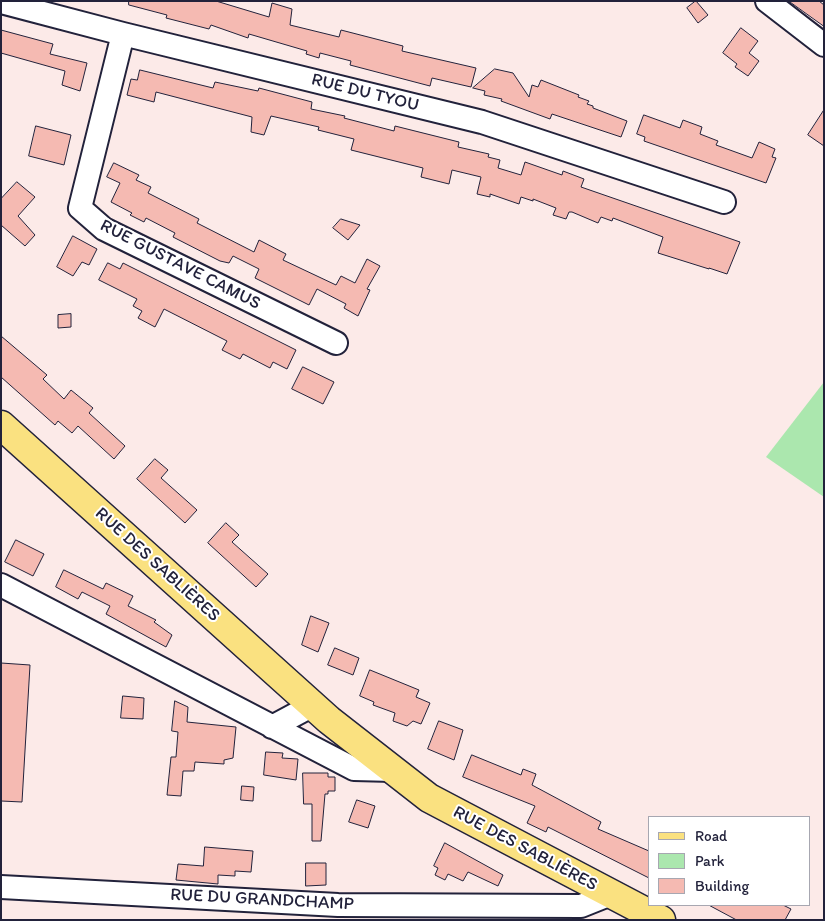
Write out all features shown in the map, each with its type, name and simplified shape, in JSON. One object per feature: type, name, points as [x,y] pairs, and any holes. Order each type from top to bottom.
[{"type":"main road","name":"RUE DES SABLIÈRES","points":[[1,425],[313,706],[429,798],[661,920]]},
{"type":"street","points":[[767,1],[824,45]]},
{"type":"street","name":"RUE DU TYOU","points":[[1,2],[123,34],[482,122],[724,202]]},
{"type":"street","name":"RUE GUSTAVE CAMUS","points":[[123,34],[80,208],[104,229],[336,343]]},
{"type":"street","points":[[1,585],[354,769],[393,770]]},
{"type":"street","points":[[272,727],[313,706]]},
{"type":"street","points":[[310,747],[334,724]]},
{"type":"street","name":"RUE DU GRANDCHAMP","points":[[1,887],[348,905],[581,906],[611,894]]},
{"type":"green space","points":[[824,382],[824,497],[766,457]]},
{"type":"building","points":[[129,1],[216,1],[269,17],[272,3],[292,9],[290,25],[339,37],[341,30],[403,46],[402,51],[476,68],[471,87],[432,78],[430,86],[350,65],[351,61],[320,53],[319,58],[306,54],[307,51],[249,34],[248,38],[211,25],[209,29],[166,18],[167,15],[129,5]]},
{"type":"building","points":[[696,1],[708,15],[698,23],[687,8]]},
{"type":"building","points":[[789,1],[819,1],[824,5],[824,26]]},
{"type":"building","points":[[741,28],[758,41],[749,53],[759,61],[748,76],[735,67],[737,64],[723,53]]},
{"type":"building","points":[[1,30],[53,44],[50,54],[87,63],[80,91],[62,85],[65,71],[1,53]]},
{"type":"building","points":[[495,69],[513,73],[529,97],[532,85],[538,87],[541,80],[579,95],[578,97],[589,101],[587,104],[593,106],[593,108],[627,121],[621,137],[552,114],[550,119],[501,101],[502,99],[484,95],[485,91],[473,88]]},
{"type":"building","points":[[140,70],[213,88],[215,82],[258,91],[259,88],[312,102],[311,109],[345,116],[344,118],[394,131],[395,126],[459,142],[458,147],[489,154],[488,157],[500,160],[498,168],[521,175],[525,162],[562,175],[563,171],[584,179],[581,187],[740,242],[727,274],[709,269],[658,253],[663,237],[613,218],[612,221],[601,217],[598,223],[569,212],[566,219],[553,215],[556,208],[533,199],[533,201],[521,197],[519,204],[490,194],[490,197],[477,194],[481,177],[452,170],[449,184],[421,177],[423,168],[351,150],[354,139],[318,130],[319,127],[271,116],[264,135],[251,132],[252,117],[156,92],[154,102],[127,95],[131,79],[137,80]]},
{"type":"building","points":[[824,110],[824,146],[808,135]]},
{"type":"building","points":[[644,115],[680,128],[683,120],[702,127],[700,134],[718,141],[716,145],[752,158],[759,142],[775,149],[772,157],[776,158],[766,183],[644,141],[645,137],[637,134]]},
{"type":"building","points":[[36,126],[71,135],[64,165],[29,156]]},
{"type":"building","points":[[114,163],[139,175],[136,180],[151,187],[148,193],[199,219],[197,223],[254,252],[259,240],[286,254],[283,260],[336,285],[341,276],[355,283],[367,259],[380,266],[367,289],[370,290],[358,316],[344,308],[346,304],[317,289],[309,305],[255,278],[259,269],[233,256],[229,263],[220,261],[173,237],[175,233],[146,218],[144,222],[130,215],[132,213],[111,202],[120,183],[107,177]]},
{"type":"building","points":[[17,182],[35,197],[18,216],[35,235],[25,246],[1,225],[1,199]]},
{"type":"building","points":[[341,219],[360,225],[348,240],[333,228]]},
{"type":"building","points":[[73,236],[97,249],[89,265],[82,262],[73,276],[57,267]]},
{"type":"building","points":[[108,263],[120,269],[123,263],[296,350],[287,369],[273,362],[270,368],[243,354],[240,359],[222,350],[227,341],[164,309],[155,327],[138,318],[142,311],[133,306],[137,299],[99,280]]},
{"type":"building","points":[[71,314],[71,327],[58,328],[58,315]]},
{"type":"building","points":[[1,336],[47,375],[43,379],[64,399],[71,390],[93,408],[89,413],[125,446],[114,459],[78,426],[72,433],[58,421],[55,425],[1,377]]},
{"type":"building","points":[[303,367],[334,382],[323,404],[292,389]]},
{"type":"building","points":[[155,459],[168,470],[161,478],[197,510],[185,523],[137,479]]},
{"type":"building","points":[[226,523],[239,535],[232,542],[268,574],[256,587],[208,543]]},
{"type":"building","points":[[16,540],[44,554],[33,576],[5,562]]},
{"type":"building","points":[[64,570],[103,589],[106,583],[133,596],[128,606],[156,620],[154,622],[172,635],[166,647],[106,614],[110,606],[82,592],[78,599],[56,587]]},
{"type":"building","points":[[311,616],[329,623],[318,652],[302,645]]},
{"type":"building","points":[[335,648],[359,658],[353,675],[328,665]]},
{"type":"building","points":[[1,663],[30,665],[22,802],[1,801]]},
{"type":"building","points":[[370,670],[419,690],[416,697],[430,703],[421,724],[413,721],[407,726],[393,721],[395,713],[373,705],[374,702],[360,696]]},
{"type":"building","points":[[123,696],[144,698],[143,719],[121,718]]},
{"type":"building","points":[[175,701],[188,707],[187,722],[236,727],[233,758],[224,760],[224,764],[195,762],[194,771],[183,771],[181,796],[167,795],[171,757],[176,757],[178,732],[172,731]]},
{"type":"building","points":[[439,721],[463,730],[454,760],[428,749]]},
{"type":"building","points":[[266,752],[283,753],[282,758],[298,759],[296,780],[264,775]]},
{"type":"building","points":[[472,755],[521,775],[523,769],[536,774],[532,785],[601,822],[598,829],[648,851],[648,877],[548,827],[546,832],[527,823],[535,806],[463,777]]},
{"type":"building","points":[[303,773],[328,773],[328,777],[335,777],[335,791],[328,791],[328,794],[325,794],[321,841],[312,841],[312,804],[304,804]]},
{"type":"building","points":[[242,786],[254,787],[253,801],[241,800]]},
{"type":"building","points":[[357,800],[375,806],[368,828],[349,822]]},
{"type":"building","points":[[445,843],[503,875],[498,886],[468,872],[463,881],[448,874],[445,880],[435,875],[438,868],[434,866]]},
{"type":"building","points":[[205,847],[253,851],[251,872],[235,871],[235,876],[218,875],[218,884],[176,880],[178,864],[203,866]]},
{"type":"building","points":[[306,863],[326,863],[326,885],[306,886]]},
{"type":"building","points":[[711,906],[785,906],[791,909],[785,920],[737,920]]}]
